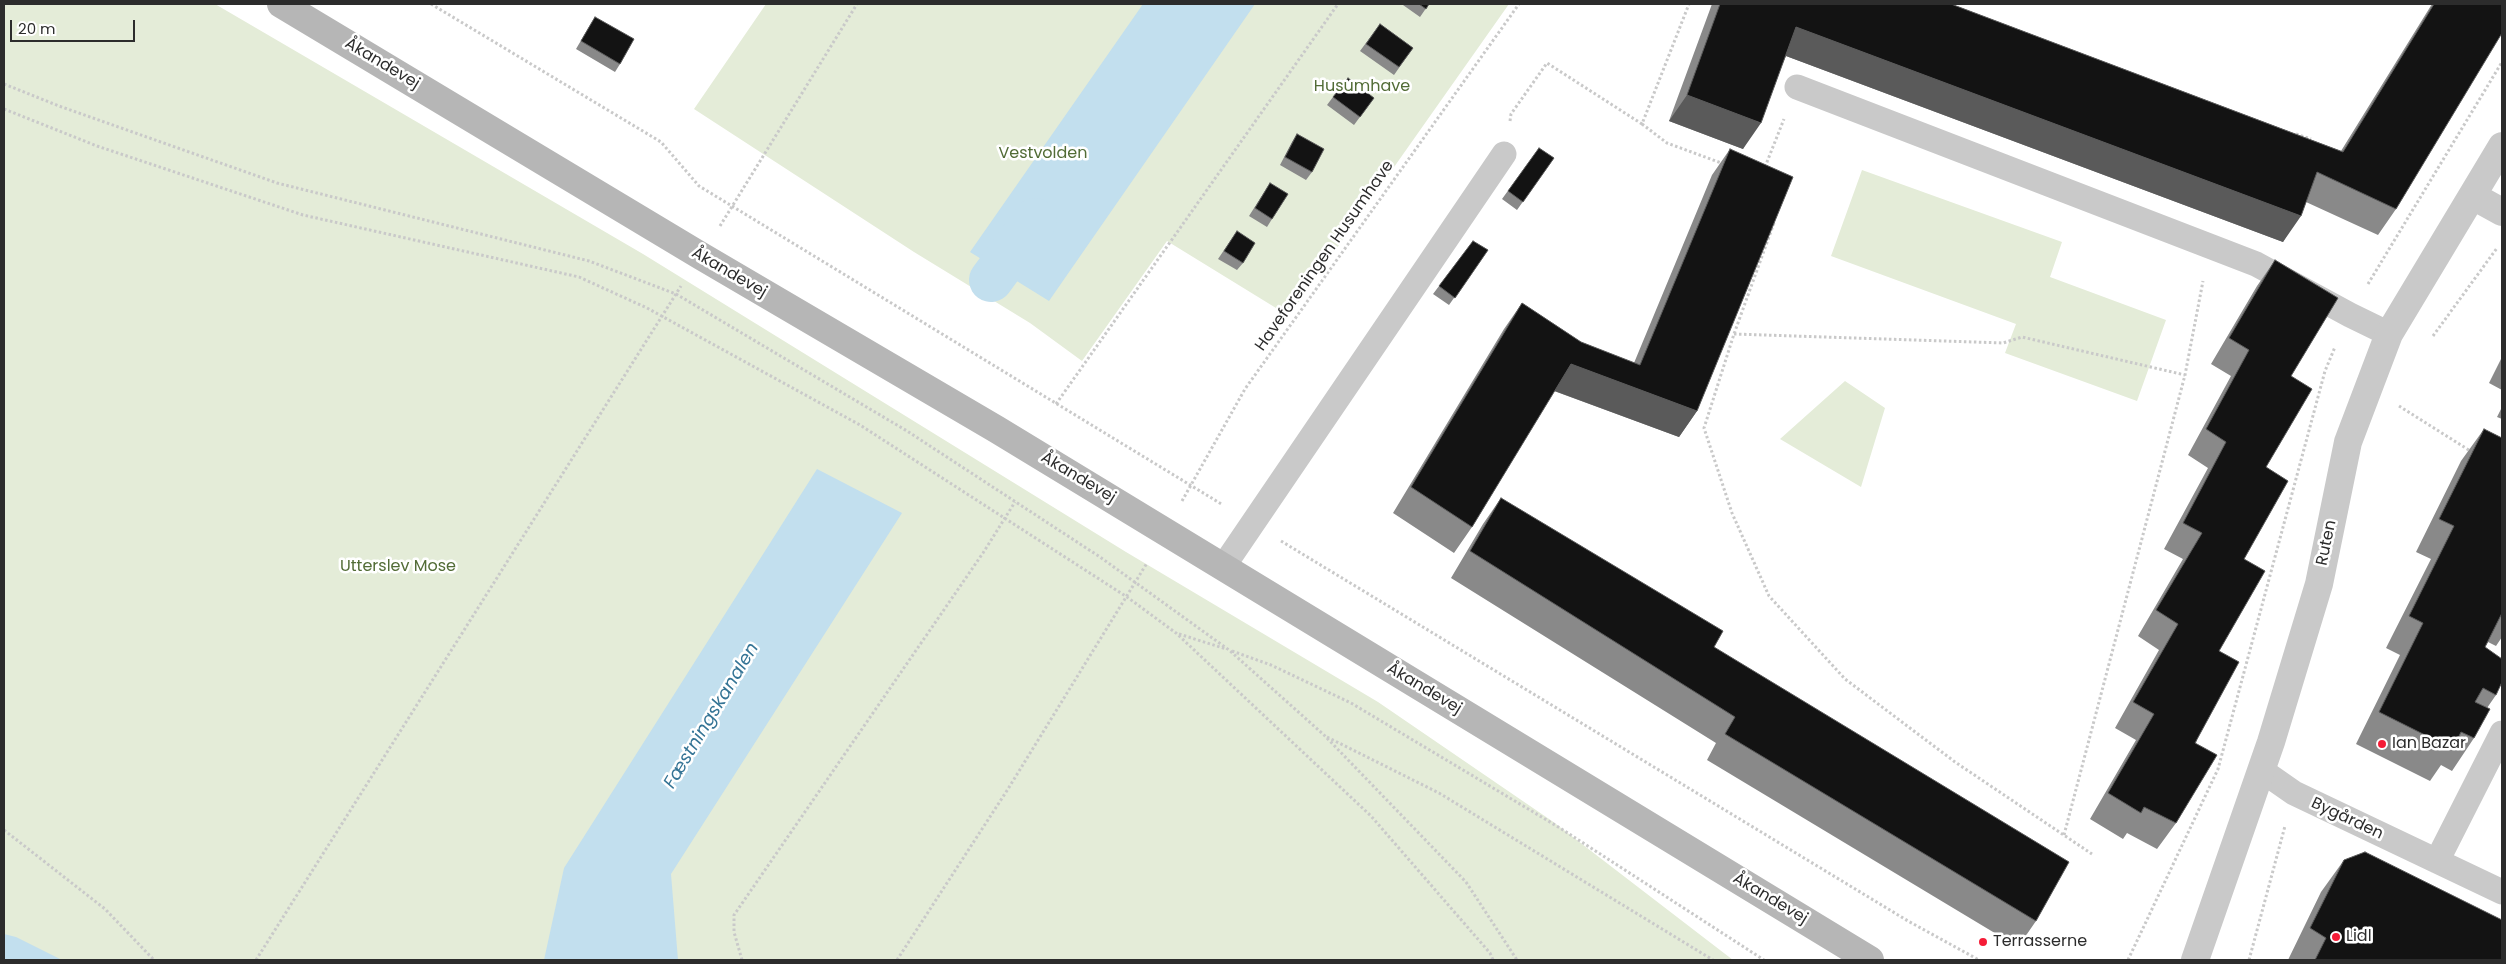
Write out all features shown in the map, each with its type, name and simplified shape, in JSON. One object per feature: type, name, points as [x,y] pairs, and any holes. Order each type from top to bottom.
[{"type":"street","name":"Åkandevej","points":[[281,4],[1165,531],[1870,960]]},
{"type":"street","name":"Ruten","points":[[2195,960],[2261,770],[2319,584],[2348,442],[2389,334],[2502,146]]},
{"type":"street","points":[[2473,196],[2502,212]]},
{"type":"lane","points":[[1797,87],[2256,264],[2389,334]]},
{"type":"lane","points":[[1223,567],[1504,154]]},
{"type":"lane","points":[[2437,861],[2502,733]]},
{"type":"lane","name":"Bygården","points":[[2261,770],[2294,793],[2502,892]]},
{"type":"path","points":[[431,4],[661,142],[699,186],[1891,910],[1979,960]]},
{"type":"path","points":[[701,256],[858,4]]},
{"type":"path","points":[[1056,404],[1338,4]]},
{"type":"path","name":"Haveforeningen Husumhave","points":[[1165,531],[1245,389],[1519,4]]},
{"type":"path","points":[[1642,124],[1688,4]]},
{"type":"path","points":[[1504,154],[1511,114],[1547,63],[1642,124],[1668,143],[1729,166]]},
{"type":"path","points":[[4,84],[59,106],[277,183],[589,261],[676,294],[907,431],[1100,557],[1229,650],[1324,736],[1466,882],[1518,960]]},
{"type":"path","points":[[1765,168],[1797,87]]},
{"type":"path","points":[[4,109],[97,146],[303,215],[579,277],[662,317],[860,425],[1127,597],[1176,633],[1371,816],[1490,953],[1493,960]]},
{"type":"path","points":[[2292,133],[2312,139]]},
{"type":"path","points":[[1777,215],[1734,334],[1704,428],[1732,513],[1770,596],[1844,678],[1955,762],[2092,854]]},
{"type":"path","points":[[2064,835],[2184,375],[2210,247]]},
{"type":"path","points":[[256,960],[662,317]]},
{"type":"path","points":[[1734,334],[2003,344],[2022,337],[2184,375]]},
{"type":"path","points":[[2399,406],[2478,456]]},
{"type":"path","points":[[742,960],[734,932],[734,915],[1015,502]]},
{"type":"path","points":[[897,960],[1013,781],[1127,597]]},
{"type":"path","points":[[1176,633],[1271,665],[1350,703],[1560,828],[1764,960]]},
{"type":"path","points":[[1324,736],[1439,793],[1713,960]]},
{"type":"path","points":[[4,830],[105,909],[154,960]]},
{"type":"green space","name":"Utterslev Mose","points":[[4,4],[215,4],[643,254],[1126,552],[1378,702],[1552,821],[1733,960],[4,960]]},
{"type":"green space","name":"Vestvolden","points":[[766,4],[1509,4],[1289,316],[1167,241],[1082,361],[1030,323],[914,252],[694,109]]},
{"type":"green space","points":[[1862,170],[2062,242],[2050,277],[2166,320],[2137,401],[2005,353],[2016,324],[1831,256]]},
{"type":"green space","points":[[1845,381],[1885,408],[1861,487],[1780,439]]},
{"type":"water","points":[[1143,4],[1255,4],[1049,301],[970,252]]},
{"type":"water","points":[[817,469],[902,513],[671,874],[678,960],[544,960],[564,868]]},
{"type":"water","points":[[4,934],[16,937],[62,960],[4,960]]},
{"type":"building","points":[[1419,4],[1429,4],[1426,9]]},
{"type":"building","points":[[1720,4],[1951,4],[2343,152],[2434,4],[2502,4],[2502,33],[2396,209],[2317,172],[2301,216],[1796,27],[1761,123],[1687,95]]},
{"type":"building","points":[[595,17],[634,39],[620,64],[581,41]]},
{"type":"building","points":[[1380,24],[1413,48],[1399,67],[1366,44]]},
{"type":"building","points":[[1348,78],[1374,98],[1360,117],[1333,97]]},
{"type":"building","points":[[1297,134],[1324,149],[1312,172],[1285,157]]},
{"type":"building","points":[[1539,148],[1554,158],[1523,202],[1508,191]]},
{"type":"building","points":[[1730,149],[1793,177],[1697,411],[1571,364],[1472,527],[1411,487],[1522,303],[1581,342],[1640,365]]},
{"type":"building","points":[[1270,183],[1288,194],[1272,219],[1255,208]]},
{"type":"building","points":[[1237,231],[1255,243],[1243,263],[1224,251]]},
{"type":"building","points":[[1473,241],[1488,250],[1455,298],[1439,286]]},
{"type":"building","points":[[2275,260],[2338,298],[2291,376],[2312,389],[2266,467],[2288,481],[2244,559],[2265,571],[2219,651],[2239,662],[2195,743],[2217,755],[2176,823],[2144,807],[2141,813],[2108,793],[2154,714],[2133,702],[2178,624],[2156,610],[2202,533],[2183,523],[2226,442],[2206,429],[2249,350],[2229,338]]},
{"type":"building","points":[[2484,429],[2502,438],[2502,613],[2485,647],[2502,659],[2502,682],[2496,695],[2483,688],[2475,702],[2490,709],[2474,738],[2461,732],[2453,749],[2379,712],[2423,623],[2409,616],[2454,526],[2439,519]]},
{"type":"building","points":[[1501,498],[1723,631],[1714,647],[2069,862],[2036,921],[1725,734],[1735,717],[1470,551]]},
{"type":"building","points":[[2365,852],[2502,920],[2502,960],[2315,960],[2326,938],[2310,928],[2344,860]]},
{"type":"waterway","name":"Fæstningskanalen","points":[[991,280],[1035,220]]},
{"type":"place","name":"Ian Bazar","points":[[2382,744]]},
{"type":"place","name":"Lidl","points":[[2336,937]]},
{"type":"place","name":"Terrasserne","points":[[1983,942]]},
{"type":"park label","name":"Husumhave","points":[[1362,87]]}]
